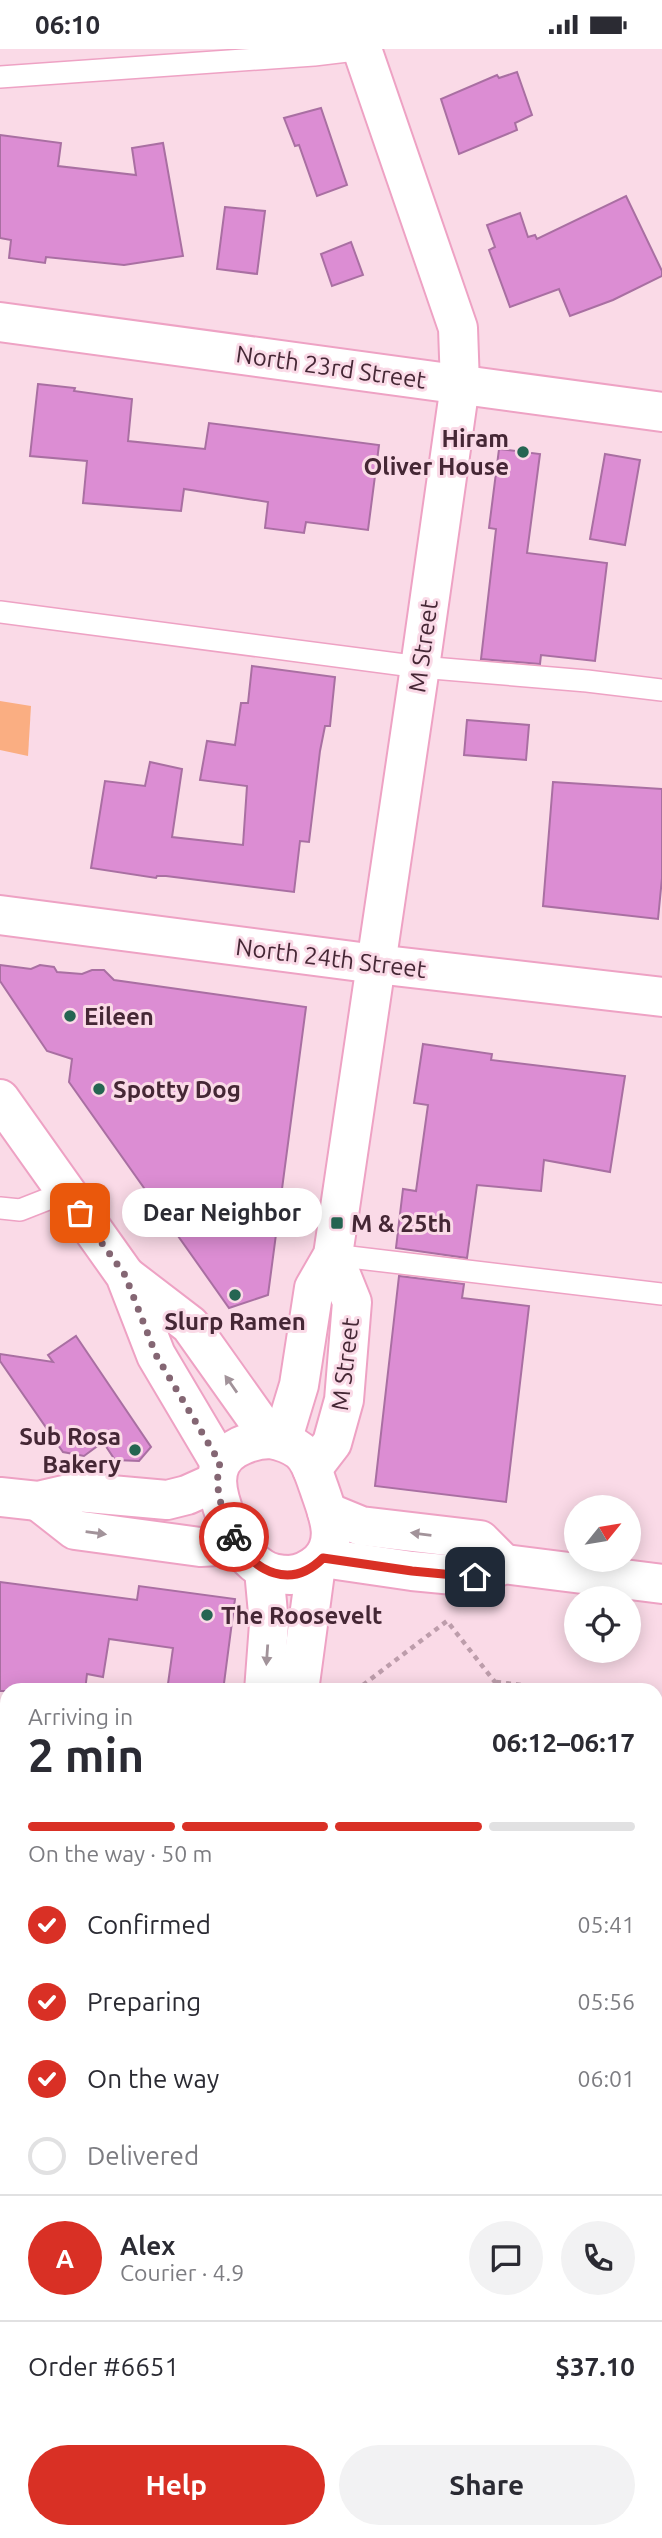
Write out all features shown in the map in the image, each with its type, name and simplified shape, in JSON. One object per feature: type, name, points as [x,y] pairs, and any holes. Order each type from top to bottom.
[{"type":"street","name":"M Street","points":[[276,1440],[299,1385],[314,1288],[333,1255],[460,385],[458,328],[363,49]]},
{"type":"street","name":"North 23rd Street","points":[[0,322],[460,385],[657,401]]},
{"type":"street","name":"North 24th Street","points":[[0,915],[376,964],[662,997]]},
{"type":"street","points":[[0,1099],[125,1275],[156,1355],[218,1472],[225,1514],[252,1557],[269,1624],[265,1683]]},
{"type":"street","name":"M Street","points":[[312,1469],[332,1443],[344,1400],[352,1302],[333,1255]]},
{"type":"street","points":[[125,1275],[190,1325],[276,1440]]},
{"type":"street","points":[[0,1497],[38,1501],[77,1492],[167,1500],[187,1495],[218,1472],[230,1452],[253,1440],[276,1440],[299,1450],[312,1469],[330,1520],[331,1540],[320,1561],[300,1683]]},
{"type":"street","points":[[38,1501],[75,1530],[252,1557],[288,1575],[307,1571],[320,1561],[475,1577],[504,1564],[662,1584]]},
{"type":"street","points":[[327,1512],[361,1526],[480,1541],[504,1564]]},
{"type":"lane","points":[[0,77],[300,56],[363,49]]},
{"type":"lane","points":[[0,612],[420,667],[587,681],[662,691]]},
{"type":"lane","points":[[0,1208],[20,1210],[66,1192]]},
{"type":"lane","points":[[333,1255],[662,1294]]},
{"type":"path","points":[[366,1683],[447,1621],[448,1613]]},
{"type":"path","points":[[447,1621],[495,1681],[511,1683]]},
{"type":"shaded area","points":[[0,701],[31,706],[28,756],[0,750]]},
{"type":"building","points":[[517,72],[532,115],[515,123],[517,130],[459,154],[441,99],[497,75],[499,78]]},
{"type":"building","points":[[321,108],[347,185],[317,196],[299,145],[295,146],[284,118]]},
{"type":"building","points":[[0,135],[61,143],[58,166],[136,175],[132,148],[163,143],[183,256],[124,265],[46,257],[45,263],[9,258],[11,240],[0,238]]},
{"type":"building","points":[[626,196],[662,276],[613,300],[570,316],[559,289],[510,307],[489,250],[495,247],[487,225],[520,213],[528,237],[535,235],[537,239]]},
{"type":"building","points":[[225,207],[265,211],[257,274],[217,269]]},
{"type":"building","points":[[351,242],[363,275],[332,286],[321,254]]},
{"type":"building","points":[[38,384],[132,399],[128,441],[205,449],[209,423],[379,445],[368,530],[306,522],[304,533],[265,528],[268,502],[184,489],[181,511],[83,503],[87,461],[30,456]]},
{"type":"building","points":[[499,449],[540,454],[527,553],[607,563],[595,661],[541,655],[540,664],[481,659],[496,529],[489,528]]},
{"type":"building","points":[[605,454],[640,460],[625,545],[590,539]]},
{"type":"building","points":[[252,666],[335,677],[330,726],[325,726],[320,751],[309,842],[300,841],[294,892],[166,876],[156,878],[91,868],[105,781],[145,786],[150,762],[182,769],[172,837],[243,845],[247,786],[200,780],[207,741],[235,745],[241,703],[248,703]]},
{"type":"building","points":[[467,720],[529,725],[526,760],[464,755]]},
{"type":"building","points":[[553,782],[662,789],[662,878],[658,919],[543,906]]},
{"type":"building","points":[[0,965],[31,969],[40,965],[54,967],[57,972],[82,974],[92,970],[104,970],[114,980],[306,1007],[268,1295],[229,1308],[69,1082],[72,1059],[47,1051],[0,981]]},
{"type":"building","points":[[423,1044],[492,1054],[491,1060],[625,1076],[610,1172],[544,1160],[541,1191],[477,1185],[467,1258],[396,1248],[403,1189],[416,1191],[428,1105],[414,1103]]},
{"type":"building","points":[[399,1276],[464,1284],[462,1298],[529,1306],[506,1502],[375,1486]]},
{"type":"building","points":[[76,1336],[151,1447],[139,1461],[115,1460],[103,1442],[84,1456],[63,1452],[0,1361],[0,1354],[53,1362],[48,1355]]},
{"type":"building","points":[[0,1582],[137,1600],[139,1586],[235,1599],[224,1683],[168,1683],[173,1648],[109,1639],[103,1677],[87,1674],[86,1683],[0,1683]]},
{"type":"way so far","points":[[80,1213],[125,1275],[156,1355],[220,1463],[216,1482],[234,1537]]},
{"type":"place","name":"Hiram Oliver House","points":[[523,452]]},
{"type":"place","name":"Eileen","points":[[70,1016]]},
{"type":"place","name":"Spotty Dog","points":[[99,1089]]},
{"type":"place","name":"Dear Neighbor","points":[[80,1213]]},
{"type":"place","name":"M & 25th","points":[[337,1223]]},
{"type":"place","name":"Slurp Ramen","points":[[235,1295]]},
{"type":"place","name":"Sub Rosa Bakery","points":[[135,1450]]},
{"type":"place","name":"The Roosevelt","points":[[207,1615]]},
{"type":"route","points":[[234,1537],[253,1562],[264,1570],[280,1574],[307,1571],[323,1558],[475,1577]]}]
